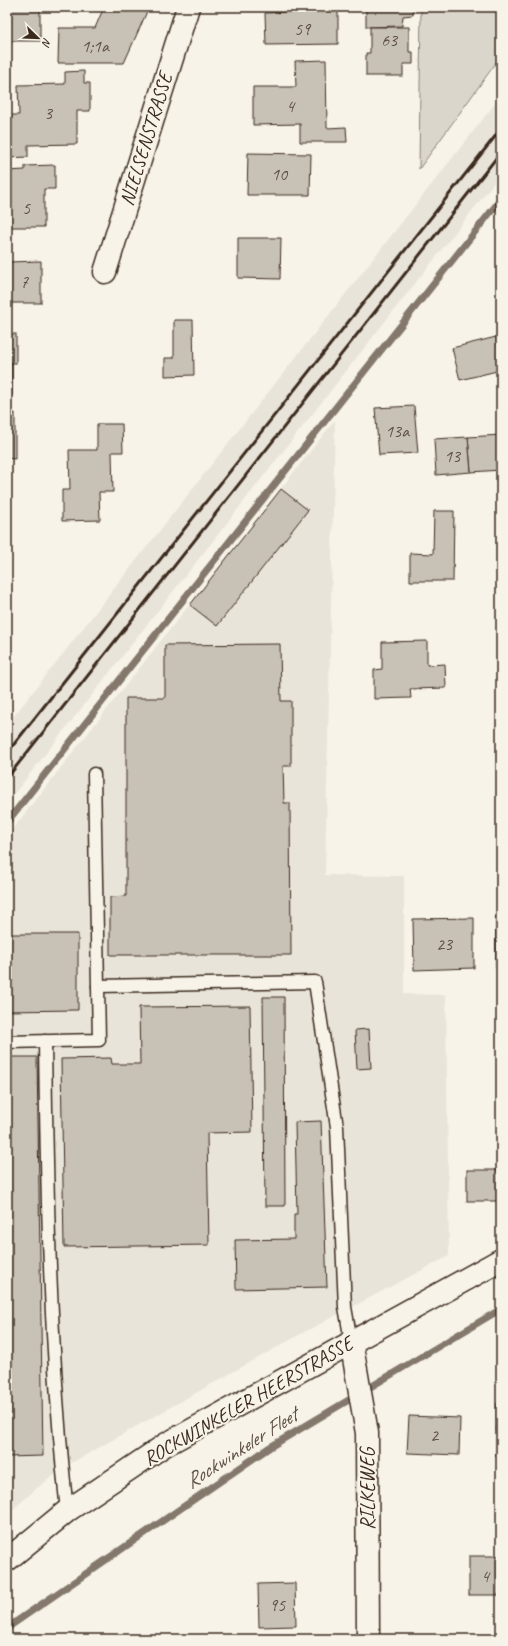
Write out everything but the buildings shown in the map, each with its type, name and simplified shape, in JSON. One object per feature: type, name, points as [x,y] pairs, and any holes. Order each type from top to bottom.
[{"type":"main road","name":"NIELSENSTRASSE","points":[[105,272],[188,7]]},
{"type":"main road","name":"ROCKWINKELER HEERSTRASSE","points":[[7,1560],[67,1511],[165,1444],[501,1260]]},
{"type":"main road","name":"RILKEWEG","points":[[351,1341],[367,1433],[368,1639]]},
{"type":"lane","points":[[7,1042],[99,1040],[94,774]]},
{"type":"lane","points":[[98,986],[315,982],[337,1127],[345,1307],[351,1341]]},
{"type":"lane","points":[[45,1041],[48,1242],[60,1450],[67,1511]]},
{"type":"shaded area","points":[[421,7],[501,7],[501,56],[419,169]]},
{"type":"shaded area","points":[[501,96],[501,174],[7,803],[7,725]]},
{"type":"shaded area","points":[[335,420],[325,875],[404,876],[404,994],[446,995],[449,1256],[297,1336],[66,1466],[37,1488],[7,1515],[7,836]]},
{"type":"waterway","points":[[7,822],[501,199]]},
{"type":"waterway","name":"Rockwinkeler Fleet","points":[[7,1628],[270,1447],[501,1309]]},
{"type":"railway","points":[[7,753],[501,129]]},
{"type":"railway","points":[[7,778],[501,152]]}]
